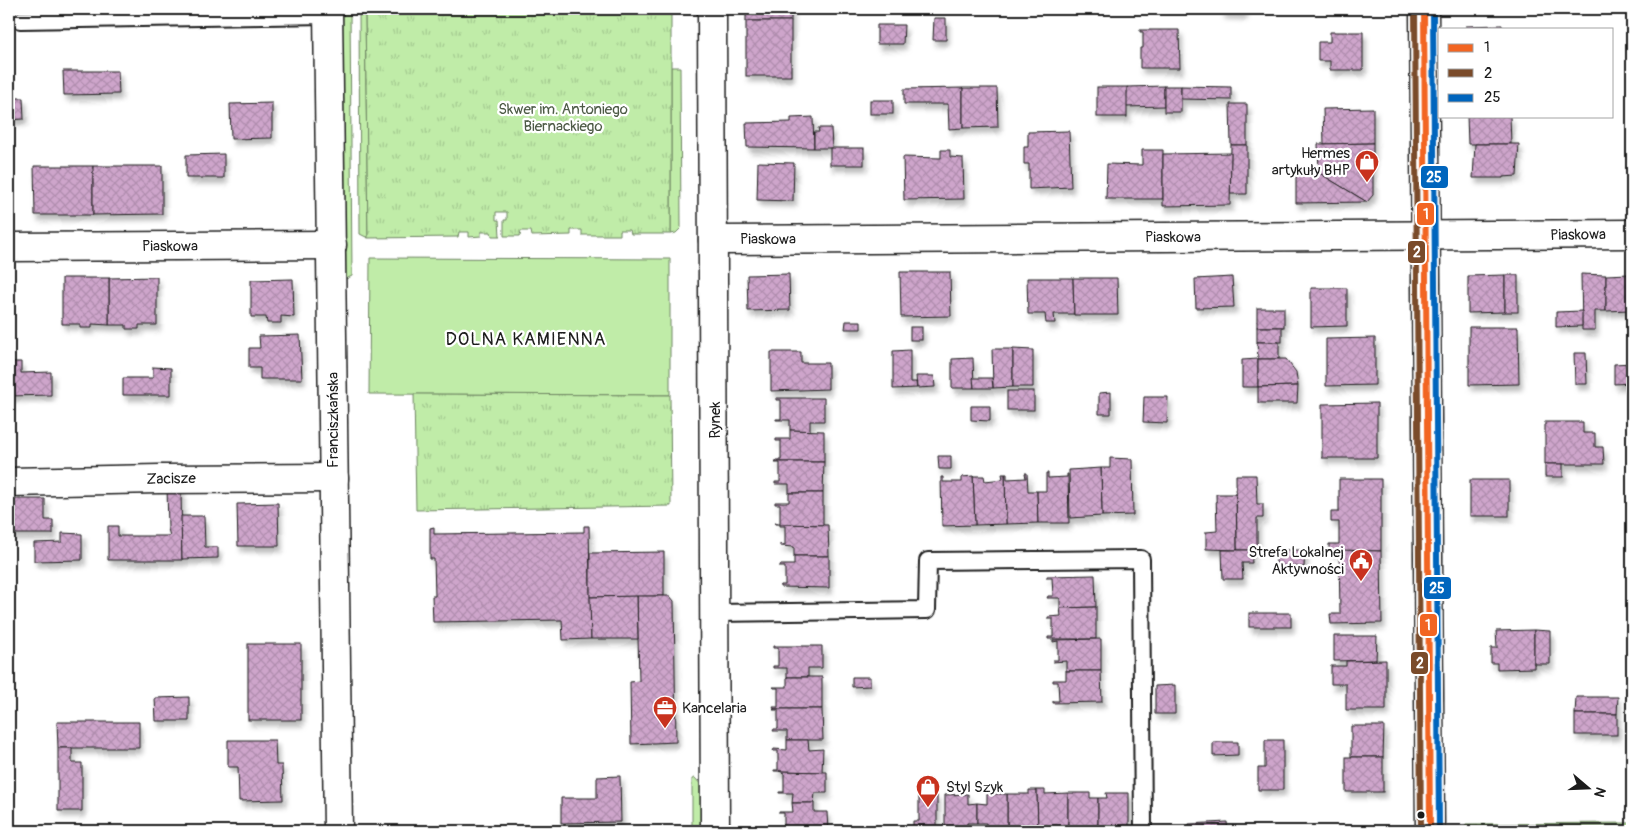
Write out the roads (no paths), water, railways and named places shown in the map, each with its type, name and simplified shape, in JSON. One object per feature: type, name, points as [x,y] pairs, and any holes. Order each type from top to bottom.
[{"type":"street","name":"Rynek","points":[[712,9],[716,613],[715,831]]},
{"type":"street","points":[[1424,9],[1430,831]]},
{"type":"street","name":"Franciszkańska","points":[[328,12],[338,831]]},
{"type":"street","name":"Piaskowa","points":[[713,240],[1632,234]]},
{"type":"street","name":"Piaskowa","points":[[9,247],[332,245]]},
{"type":"street","name":"Zacisze","points":[[9,482],[334,478]]},
{"type":"lane","points":[[20,20],[328,12]]},
{"type":"lane","points":[[716,613],[927,610],[928,561],[1141,559],[1143,831]]},
{"type":"place","name":"Hermes artykuły BHP","points":[[1367,183]]},
{"type":"place","name":"Strefa Lokalnej Aktywności","points":[[1361,582]]},
{"type":"place","name":"Kancelaria","points":[[665,729]]},
{"type":"place","name":"Styl Szyk","points":[[928,808]]},
{"type":"district","name":"DOLNA KAMIENNA","points":[[526,339]]},
{"type":"park label","name":"Skwer im. Antoniego Biernackiego","points":[[563,118]]}]
